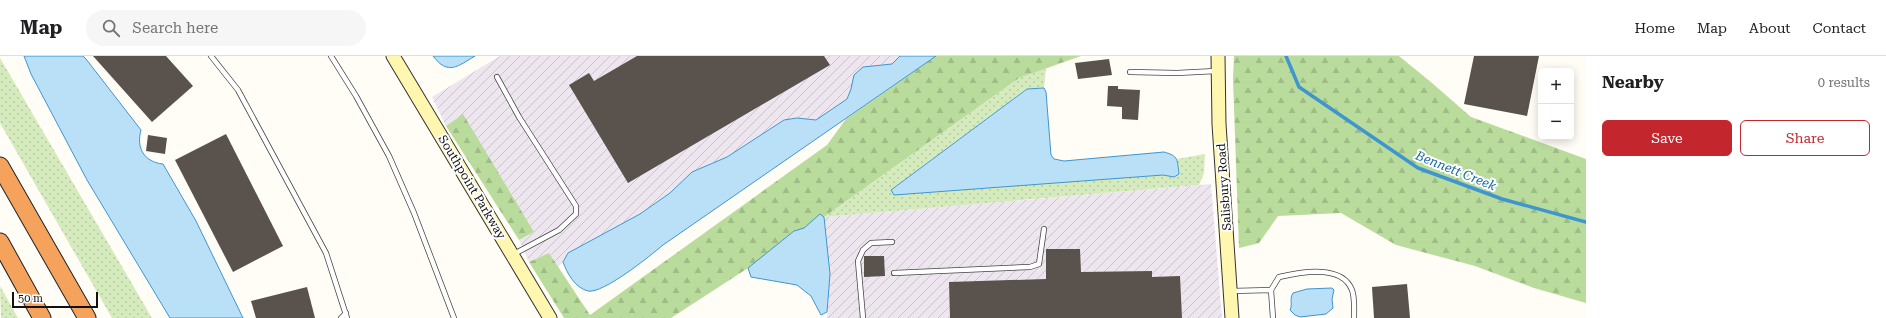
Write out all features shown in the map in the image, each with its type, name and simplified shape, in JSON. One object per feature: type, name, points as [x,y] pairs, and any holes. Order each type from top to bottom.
[{"type":"highway","points":[[0,166],[87,318]]},
{"type":"highway","points":[[0,242],[42,318]]},
{"type":"main road","name":"Southpoint Parkway","points":[[393,56],[550,318]]},
{"type":"main road","name":"Salisbury Road","points":[[1218,56],[1220,146],[1232,318]]},
{"type":"lane","points":[[211,56],[238,90],[326,253],[346,316],[341,318]]},
{"type":"lane","points":[[331,56],[356,96],[389,156],[414,213],[454,318]]},
{"type":"lane","points":[[1130,72],[1177,73],[1218,71]]},
{"type":"lane","points":[[497,77],[519,116],[576,206],[576,214],[559,230],[512,255]]},
{"type":"lane","points":[[894,273],[1030,267],[1039,264],[1044,229]]},
{"type":"lane","points":[[863,318],[858,261],[863,250],[871,243],[892,242]]},
{"type":"lane","points":[[1273,318],[1271,290],[1279,276],[1294,273],[1328,272],[1345,278],[1353,291],[1354,318]]},
{"type":"lane","points":[[1230,291],[1271,290]]},
{"type":"shaded area","points":[[500,56],[900,56],[892,64],[863,67],[854,75],[847,99],[816,120],[797,118],[784,120],[727,157],[692,172],[670,193],[640,214],[568,253],[558,267],[549,253],[529,262],[519,240],[534,232],[462,115],[446,126],[432,97]]},
{"type":"shaded area","points":[[1211,184],[1222,318],[827,318],[830,274],[824,217]]},
{"type":"green space","points":[[936,56],[1081,56],[1019,78],[824,217],[820,214],[804,229],[794,231],[748,268],[671,318],[564,318],[529,262],[549,253],[590,315],[827,145],[846,119]]},
{"type":"green space","points":[[1234,56],[1399,56],[1471,117],[1586,159],[1586,303],[1534,288],[1475,266],[1396,245],[1341,213],[1278,216],[1259,243],[1239,248],[1233,79]]},
{"type":"green space","points":[[0,58],[152,318],[112,318],[0,123]]},
{"type":"green space","points":[[1046,68],[1044,88],[1026,89],[892,189],[1163,175],[1174,177],[1179,174],[1177,159],[1205,154],[1204,173],[1199,185],[824,217],[1019,78]]},
{"type":"green space","points":[[463,114],[534,232],[519,240],[446,126]]},
{"type":"green space","points":[[0,286],[18,318],[1,318]]},
{"type":"water","points":[[24,56],[83,56],[86,59],[141,130],[140,143],[143,153],[146,157],[156,163],[163,164],[196,221],[243,318],[170,318],[87,180],[31,74]]},
{"type":"water","points":[[433,56],[475,56],[458,66],[448,67],[438,62]]},
{"type":"water","points":[[900,56],[936,56],[663,245],[615,281],[604,287],[588,291],[579,287],[569,275],[563,262],[568,253],[640,214],[670,193],[692,172],[727,157],[784,120],[797,118],[816,120],[847,99],[854,75],[863,67],[892,64]]},
{"type":"water","points":[[1044,88],[1046,92],[1051,155],[1054,159],[1064,161],[1164,152],[1175,157],[1179,174],[1174,177],[1163,175],[894,195],[891,190],[1027,89]]},
{"type":"water","points":[[820,214],[824,217],[830,274],[827,312],[821,315],[811,296],[797,285],[751,277],[748,268],[794,231],[804,228]]},
{"type":"water","points":[[1332,288],[1334,290],[1332,299],[1333,308],[1326,314],[1300,317],[1295,315],[1290,310],[1291,297],[1293,293],[1307,289]]},
{"type":"building","points":[[93,56],[166,56],[193,86],[152,122]]},
{"type":"building","points":[[637,56],[824,56],[830,65],[628,183],[569,85],[589,73],[594,81]]},
{"type":"building","points":[[1474,56],[1539,56],[1527,116],[1464,104]]},
{"type":"building","points":[[1109,59],[1112,75],[1078,79],[1075,63]]},
{"type":"building","points":[[1108,86],[1118,86],[1118,89],[1140,90],[1138,120],[1122,119],[1122,107],[1107,106]]},
{"type":"building","points":[[226,134],[283,246],[233,272],[175,160]]},
{"type":"building","points":[[148,135],[167,138],[165,154],[146,151]]},
{"type":"building","points":[[1046,249],[1080,249],[1081,272],[1152,271],[1152,277],[1180,276],[1182,318],[950,318],[949,282],[1046,279]]},
{"type":"building","points":[[864,256],[884,256],[885,276],[864,277]]},
{"type":"building","points":[[1407,284],[1410,318],[1374,318],[1372,287]]},
{"type":"building","points":[[307,287],[315,318],[256,318],[251,301]]},
{"type":"waterway","name":"Bennett Creek","points":[[1286,56],[1299,87],[1418,168],[1502,199],[1586,222]]}]
